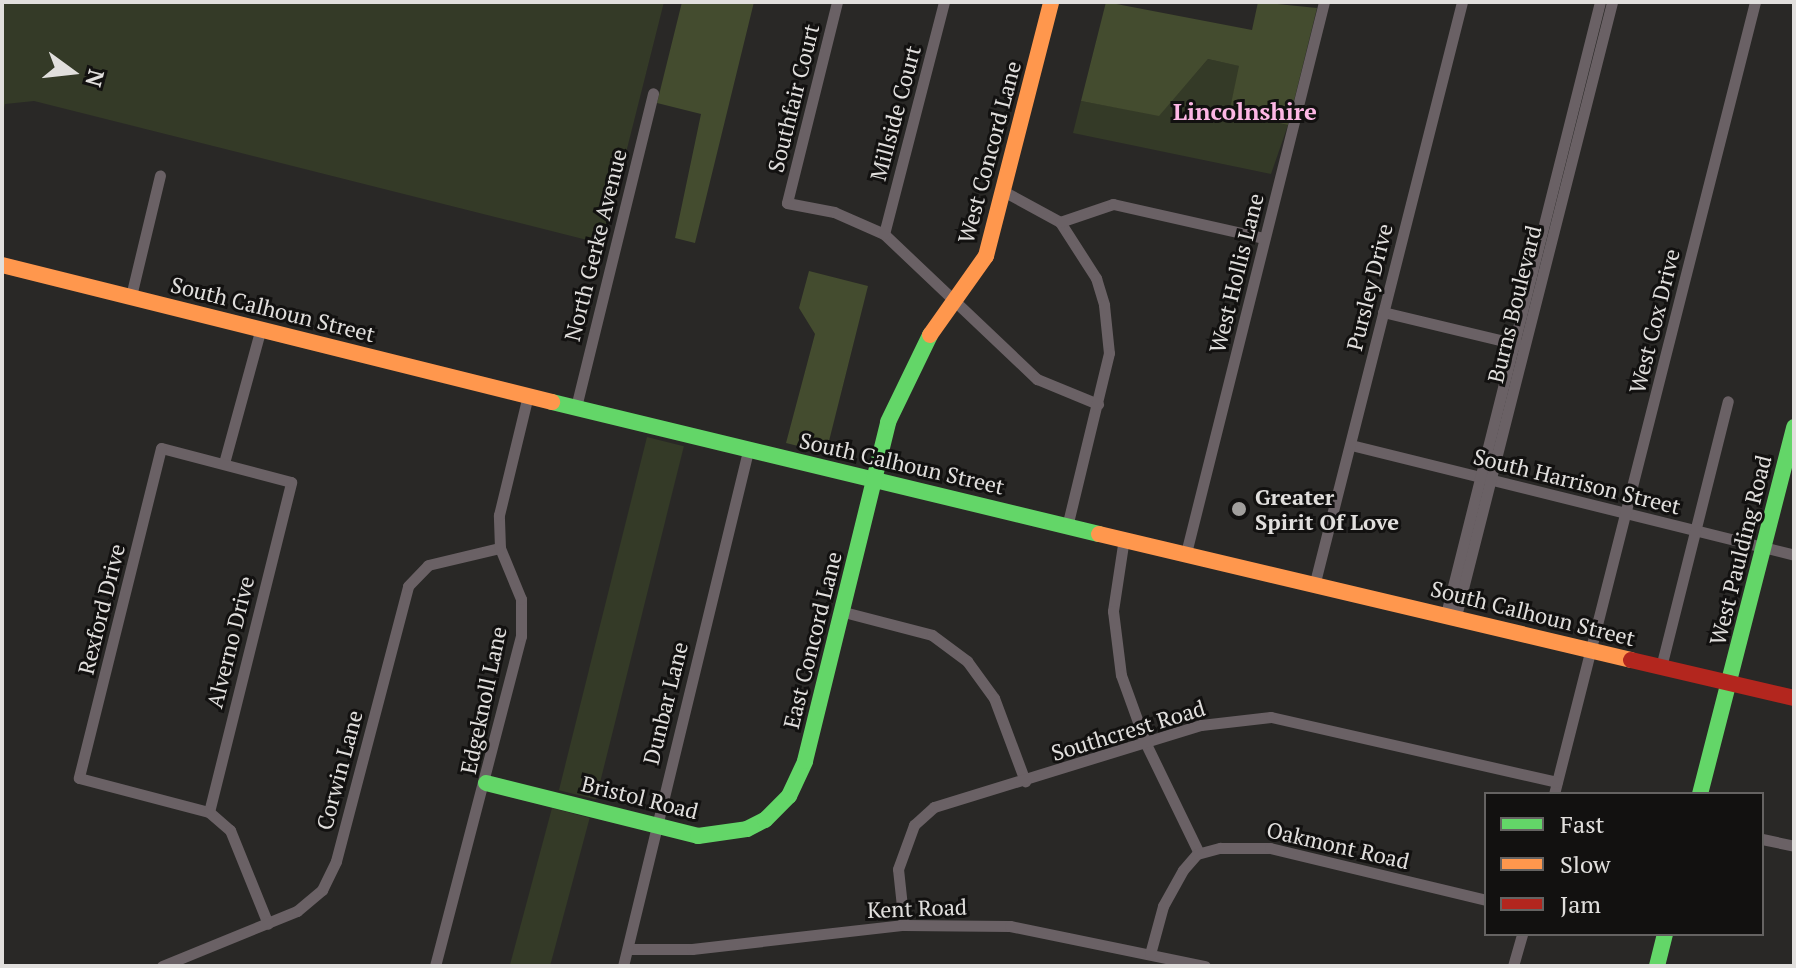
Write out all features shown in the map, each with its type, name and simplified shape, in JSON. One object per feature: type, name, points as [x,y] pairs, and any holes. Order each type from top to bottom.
[{"type":"street","name":"Southfair Court","points":[[837,2],[787,203],[834,212],[884,234]]},
{"type":"street","name":"Millside Court","points":[[884,234],[944,2]]},
{"type":"street","name":"West Concord Lane","points":[[876,479],[902,384],[920,348],[986,256],[1005,192],[1051,2]]},
{"type":"street","name":"West Hollis Lane","points":[[1186,553],[1324,2]]},
{"type":"street","name":"Pursley Drive","points":[[1315,582],[1462,2]]},
{"type":"street","name":"Burns Boulevard","points":[[1519,344],[1600,2]]},
{"type":"street","name":"Burns Boulevard","points":[[1451,615],[1484,477],[1612,2]]},
{"type":"street","name":"West Cox Drive","points":[[1555,788],[1755,2]]},
{"type":"street","name":"North Gerke Avenue","points":[[576,407],[653,93]]},
{"type":"street","points":[[131,296],[160,175]]},
{"type":"street","points":[[1005,192],[1060,222],[1096,278],[1104,305],[1109,353],[1068,523]]},
{"type":"street","points":[[1060,222],[1113,204],[1264,238]]},
{"type":"street","points":[[884,234],[1037,379],[1098,404]]},
{"type":"street","name":"South Calhoun Street","points":[[2,265],[748,451],[1068,523],[1794,698]]},
{"type":"street","points":[[1383,312],[1519,344]]},
{"type":"street","points":[[224,463],[261,328]]},
{"type":"street","name":"Edgeknoll Lane","points":[[435,966],[486,783],[521,636],[521,599],[500,548],[499,515],[528,395]]},
{"type":"street","points":[[1661,667],[1728,401]]},
{"type":"street","name":"West Paulding Road","points":[[1701,792],[1794,427]]},
{"type":"street","name":"South Harrison Street","points":[[1351,445],[1794,555]]},
{"type":"street","name":"Rexford Drive","points":[[209,812],[79,778],[161,448],[224,463]]},
{"type":"street","name":"Dunbar Lane","points":[[623,966],[748,451]]},
{"type":"street","name":"Alverno Drive","points":[[209,812],[291,482],[224,463]]},
{"type":"street","name":"East Concord Lane","points":[[780,808],[805,761],[840,611],[876,479]]},
{"type":"street","points":[[1124,538],[1114,634],[1121,675],[1146,744],[1199,853],[1163,906],[1150,954]]},
{"type":"street","name":"Corwin Lane","points":[[162,966],[297,911],[322,890],[336,861],[408,586],[428,565],[500,548]]},
{"type":"street","points":[[840,611],[932,635],[967,661],[994,698],[1025,781]]},
{"type":"street","name":"Southcrest Road","points":[[904,925],[898,869],[914,825],[934,807],[1201,725],[1271,717],[1555,788]]},
{"type":"street","name":"Bristol Road","points":[[486,783],[656,823],[698,836],[747,829],[780,808]]},
{"type":"street","points":[[209,812],[230,830],[268,924]]},
{"type":"street","points":[[1764,839],[1794,846]]},
{"type":"street","name":"Oakmont Road","points":[[1199,853],[1248,846],[1270,848],[1484,900]]},
{"type":"street","name":"Kent Road","points":[[628,949],[692,949],[904,925],[1010,926],[1205,966]]},
{"type":"street","points":[[1513,966],[1521,936]]},
{"type":"street","points":[[1657,966],[1664,936]]},
{"type":"green space","points":[[2,2],[664,2],[603,244],[34,101],[5,104],[2,118]]},
{"type":"green space","points":[[682,2],[754,2],[695,243],[675,238],[701,114],[657,103]]},
{"type":"green space","points":[[1106,2],[1252,30],[1258,2],[1317,8],[1288,125],[1229,113],[1239,66],[1208,59],[1159,116],[1081,101]]},
{"type":"green space","points":[[1208,59],[1240,66],[1229,113],[1288,125],[1271,174],[1073,133],[1081,101],[1159,115]]},
{"type":"green space","points":[[809,271],[868,286],[826,453],[786,443],[815,334],[799,308]]},
{"type":"green space","points":[[647,437],[684,446],[596,799],[559,790]]},
{"type":"green space","points":[[552,808],[590,818],[550,966],[510,965]]},
{"type":"traffic: fast","points":[[486,783],[698,836],[747,829],[765,820],[789,796],[805,761],[888,422],[930,335]]},
{"type":"traffic: fast","points":[[552,402],[1099,534]]},
{"type":"traffic: fast","points":[[1701,792],[1794,427]]},
{"type":"traffic: fast","points":[[1657,966],[1664,936]]},
{"type":"traffic: slow","points":[[930,335],[986,256],[1051,2]]},
{"type":"traffic: slow","points":[[2,265],[552,402]]},
{"type":"traffic: slow","points":[[1099,534],[1631,660]]},
{"type":"traffic: jam","points":[[1631,660],[1794,698]]},
{"type":"place","name":"Greater Spirit Of Love","points":[[1239,509]]},
{"type":"district","name":"Lincolnshire","points":[[1245,112]]}]
